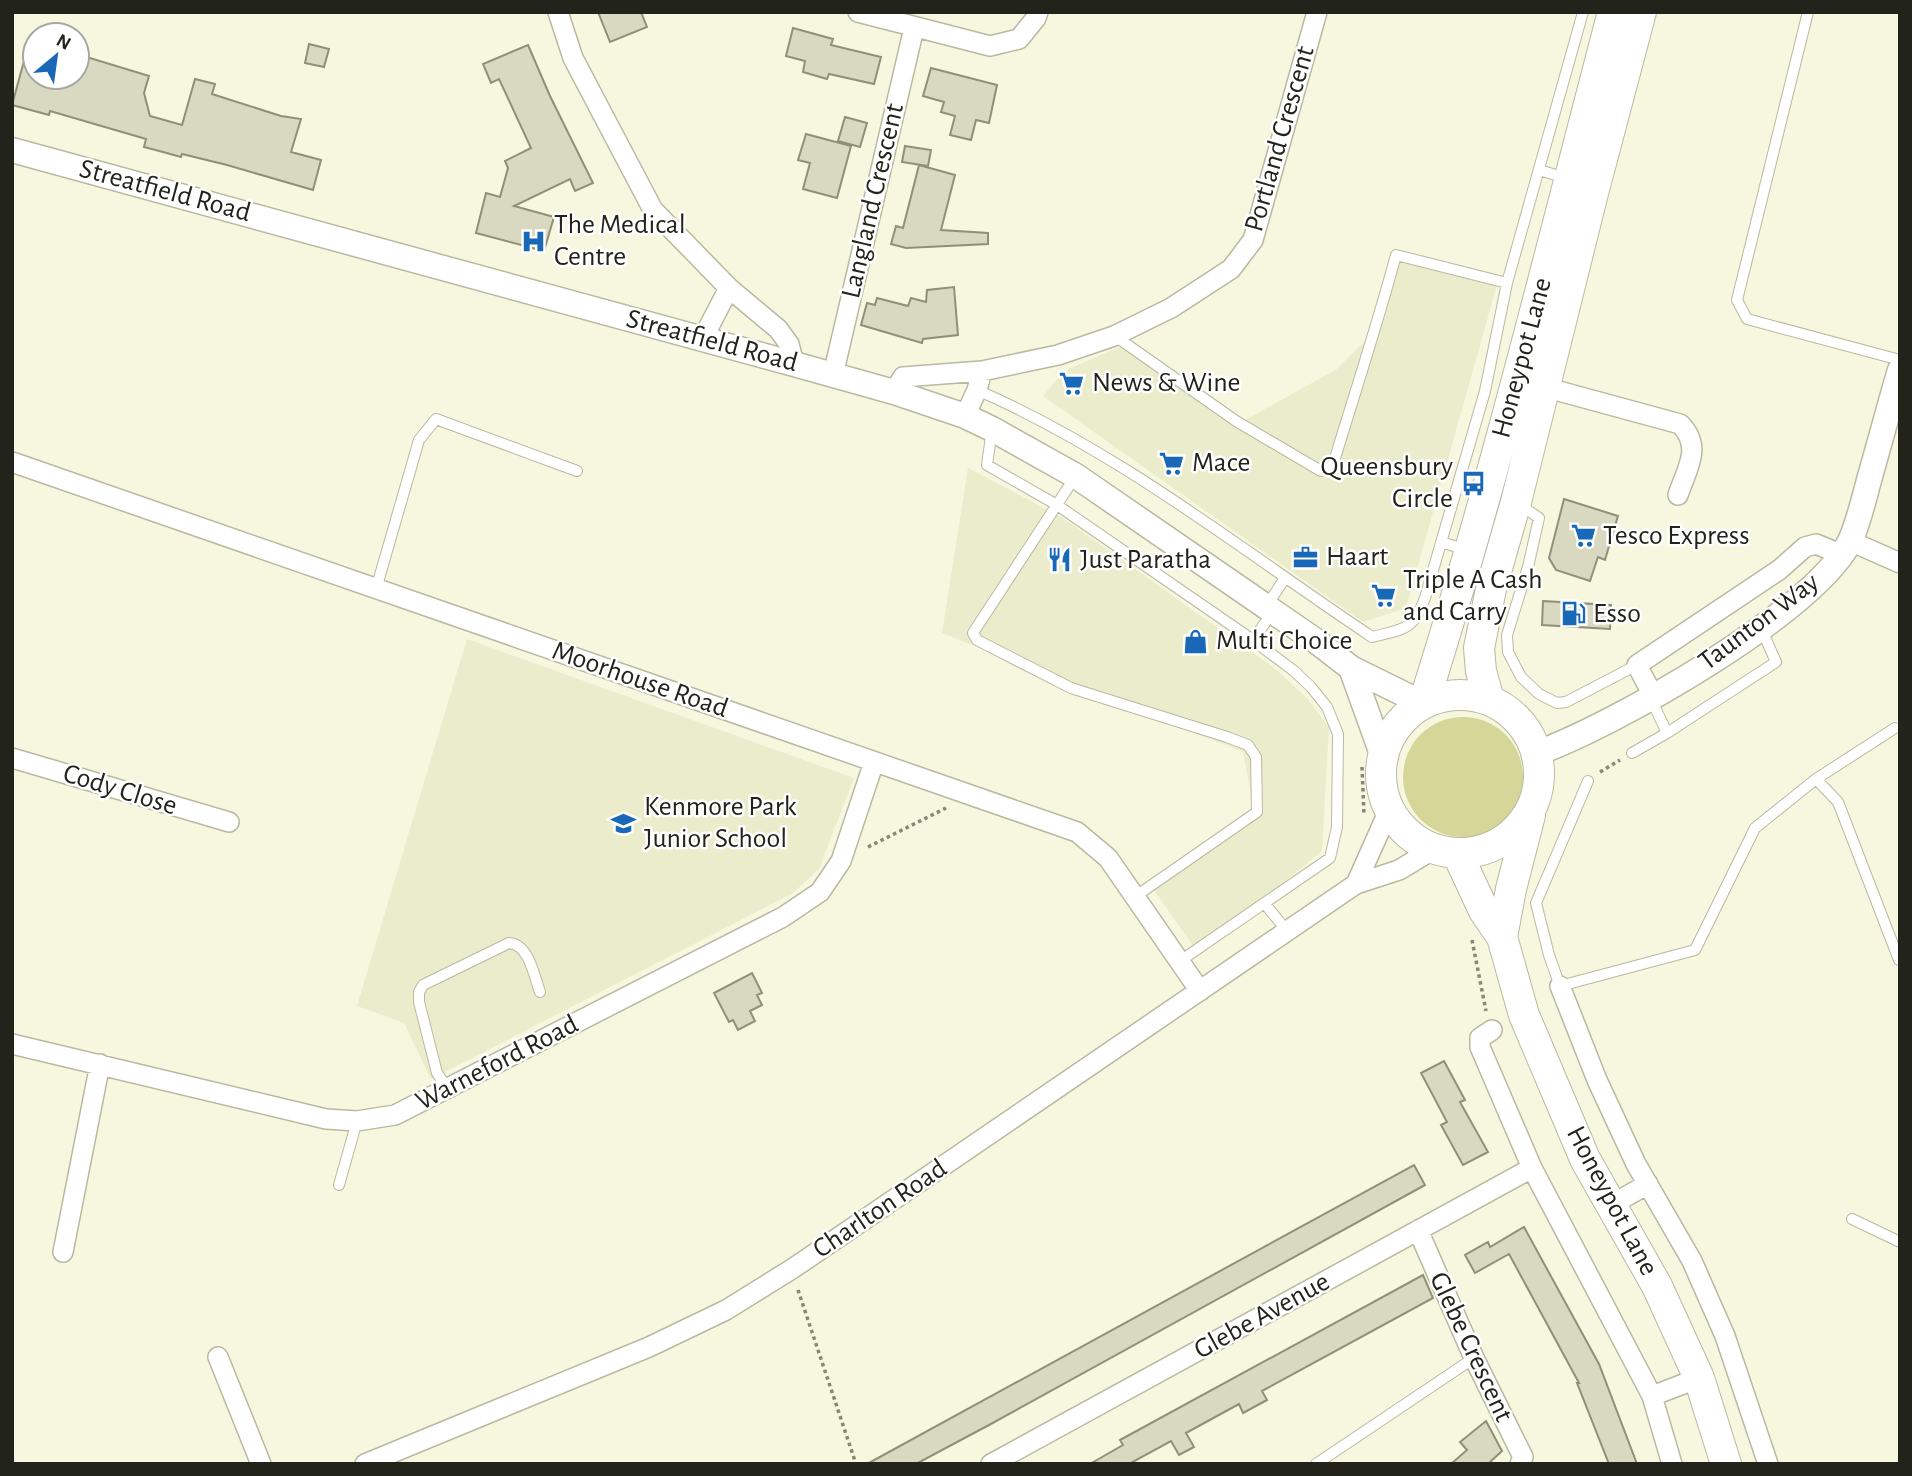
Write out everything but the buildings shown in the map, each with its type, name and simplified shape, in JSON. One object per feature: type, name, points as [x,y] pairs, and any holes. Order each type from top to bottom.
[{"type":"main road","name":"Honeypot Lane","points":[[1489,700],[1481,671],[1479,648],[1544,387],[1613,12]]},
{"type":"main road","name":"Honeypot Lane","points":[[1423,703],[1505,425],[1580,188],[1641,12]]},
{"type":"main road","points":[[1468,694],[1489,700],[1512,714],[1530,735],[1537,753],[1539,784],[1533,807],[1520,827],[1502,842],[1484,850],[1446,851],[1416,841],[1400,827],[1389,810],[1381,783],[1382,754],[1399,721],[1423,703],[1445,695],[1468,694]]},
{"type":"main road","name":"Honeypot Lane","points":[[1502,937],[1511,888],[1533,807]]},
{"type":"main road","name":"Honeypot Lane","points":[[1446,851],[1502,937],[1524,1015],[1585,1160],[1657,1286],[1699,1378],[1726,1464]]},
{"type":"street","points":[[558,12],[573,58],[653,210],[729,288],[778,329],[789,344],[794,363]]},
{"type":"street","points":[[858,12],[990,46],[1019,39],[1038,12]]},
{"type":"street","name":"Portland Crescent","points":[[894,393],[903,377],[980,381],[1114,336],[1171,308],[1231,269],[1253,240],[1317,12]]},
{"type":"street","name":"Langland Crescent","points":[[833,374],[914,28]]},
{"type":"street","name":"Streatfield Road","points":[[12,150],[794,363],[964,416],[1076,477],[1351,668],[1423,703]]},
{"type":"street","points":[[704,338],[729,288]]},
{"type":"street","name":"Taunton Way","points":[[1537,753],[1566,743],[1651,698],[1761,628],[1811,590],[1845,547],[1900,370]]},
{"type":"street","points":[[964,416],[980,381]]},
{"type":"street","points":[[1544,387],[1680,424],[1690,434],[1693,448],[1678,495]]},
{"type":"street","name":"Moorhouse Road","points":[[12,462],[1077,832],[1108,858],[1200,991]]},
{"type":"street","points":[[1651,698],[1637,665],[1779,570],[1805,547],[1816,544],[1845,547],[1900,563]]},
{"type":"street","points":[[1351,668],[1382,754]]},
{"type":"street","name":"Cody Close","points":[[12,758],[229,822]]},
{"type":"street","name":"Warneford Road","points":[[12,1044],[326,1119],[357,1121],[394,1115],[783,917],[820,892],[841,861],[874,762]]},
{"type":"street","points":[[1356,884],[1389,810]]},
{"type":"street","name":"Charlton Road","points":[[365,1464],[649,1347],[726,1310],[792,1269],[1356,884],[1446,851]]},
{"type":"street","points":[[1560,986],[1597,1080],[1648,1184],[1692,1261],[1725,1336],[1768,1464]]},
{"type":"street","name":"Honeypot Lane","points":[[1492,1030],[1480,1038],[1480,1047],[1532,1168],[1653,1396],[1672,1464]]},
{"type":"street","points":[[63,1252],[100,1064]]},
{"type":"street","name":"Glebe Avenue","points":[[991,1464],[1532,1168]]},
{"type":"street","points":[[1611,1205],[1648,1184]]},
{"type":"street","name":"Glebe Crescent","points":[[1418,1230],[1474,1357],[1523,1457],[1520,1464]]},
{"type":"street","points":[[218,1357],[261,1464]]},
{"type":"street","points":[[1653,1396],[1699,1378]]},
{"type":"lane","points":[[980,381],[1088,445],[1184,507],[1372,637],[1402,629],[1417,619],[1441,542],[1485,391],[1507,283],[1583,12]]},
{"type":"lane","points":[[1808,12],[1737,300],[1747,319],[1900,360]]},
{"type":"lane","points":[[1539,170],[1580,188]]},
{"type":"lane","points":[[1114,336],[1236,421],[1321,471],[1333,466],[1396,255],[1507,283]]},
{"type":"lane","points":[[376,589],[419,440],[436,419],[577,471]]},
{"type":"lane","points":[[992,429],[987,465],[1057,505],[1294,671],[1327,707],[1338,734],[1337,827],[1330,858],[1180,961]]},
{"type":"lane","points":[[1076,477],[973,634],[977,640],[1071,688],[1227,737],[1248,745],[1256,757],[1257,812],[1136,896]]},
{"type":"lane","points":[[1516,502],[1539,518],[1528,567],[1507,635],[1508,652],[1521,677],[1548,700],[1558,703],[1566,702],[1637,665]]},
{"type":"lane","points":[[1441,542],[1470,551]]},
{"type":"lane","points":[[1253,640],[1285,578]]},
{"type":"lane","points":[[1632,753],[1776,662],[1761,628]]},
{"type":"lane","points":[[1651,698],[1667,733]]},
{"type":"lane","points":[[1588,781],[1536,903],[1560,986],[1695,950],[1755,828],[1816,779],[1895,728]]},
{"type":"lane","points":[[1816,779],[1838,802],[1899,960]]},
{"type":"lane","points":[[1265,904],[1287,931]]},
{"type":"lane","points":[[448,1089],[437,1073],[419,1002],[419,992],[423,985],[509,943],[517,943],[524,949],[540,992]]},
{"type":"lane","points":[[339,1185],[357,1121]]},
{"type":"lane","points":[[1852,1219],[1900,1242]]},
{"type":"lane","points":[[1316,1464],[1474,1357]]},
{"type":"path","points":[[1588,781],[1632,753]]},
{"type":"path","points":[[841,861],[972,795]]},
{"type":"path","points":[[1480,971],[1492,1030]]},
{"type":"path","points":[[792,1269],[856,1464]]},
{"type":"shaded area","points":[[1400,258],[1497,285],[1406,608],[1363,622],[1043,396],[1064,371],[1122,346],[1236,425],[1337,369],[1370,336]]},
{"type":"shaded area","points":[[968,468],[1063,518],[1273,667],[1307,698],[1329,727],[1322,851],[1198,953],[1149,883],[1254,809],[1243,752],[942,633]]},
{"type":"shaded area","name":"Kenmore Park Junior School","points":[[467,639],[854,778],[819,869],[793,893],[431,1079],[404,1023],[357,1006]]},
{"type":"green space","points":[[1463,717],[1486,722],[1505,735],[1518,754],[1523,777],[1518,800],[1505,819],[1486,832],[1463,837],[1440,832],[1421,819],[1408,800],[1403,777],[1408,754],[1421,735],[1440,722]]},
{"type":"place","name":"The Medical Centre","points":[[534,241]]},
{"type":"place","name":"News & Wine","points":[[1072,383]]},
{"type":"place","name":"Mace","points":[[1172,463]]},
{"type":"place","name":"Queensbury Circle","points":[[1473,483]]},
{"type":"place","name":"Tesco Express","points":[[1583,536]]},
{"type":"place","name":"Haart","points":[[1306,557]]},
{"type":"place","name":"Just Paratha","points":[[1060,560]]},
{"type":"place","name":"Triple A Cash and Carry","points":[[1383,596]]},
{"type":"place","name":"Esso","points":[[1573,614]]},
{"type":"place","name":"Multi Choice","points":[[1196,641]]},
{"type":"place","name":"Kenmore Park Junior School","points":[[624,823]]}]
